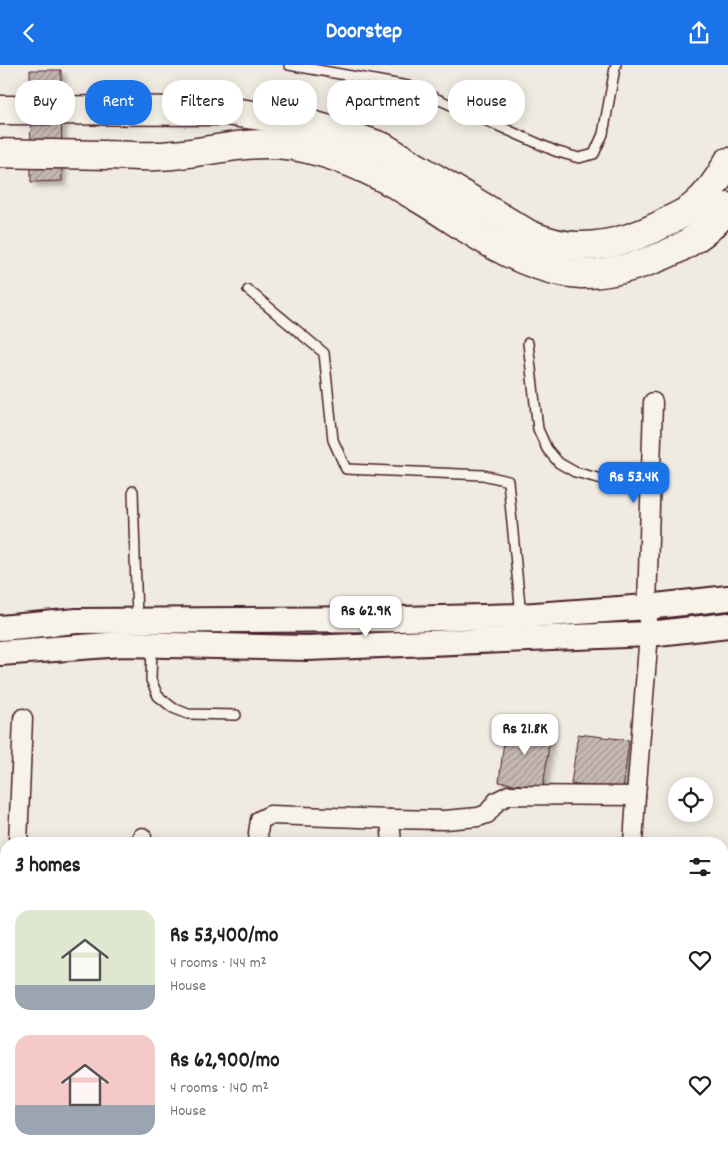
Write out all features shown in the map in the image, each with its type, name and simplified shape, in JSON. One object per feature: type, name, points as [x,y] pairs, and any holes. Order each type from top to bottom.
[{"type":"highway","points":[[0,110],[225,111],[298,121],[383,147],[530,235],[552,243],[577,247],[602,245],[625,240],[648,232],[669,221],[692,208],[709,191],[728,162]]},
{"type":"highway","points":[[0,153],[157,156],[259,144],[292,146],[324,154],[374,173],[416,196],[500,249],[530,263],[582,274],[610,272],[638,266],[663,256],[708,229],[728,207]]},
{"type":"main road","points":[[0,653],[122,644],[149,630],[399,619],[521,616],[647,607],[728,598]]},
{"type":"main road","points":[[0,628],[78,621],[308,648],[649,634],[728,625]]},
{"type":"street","points":[[633,837],[649,634],[647,607],[653,402]]},
{"type":"street","points":[[18,837],[22,718]]},
{"type":"street","points":[[258,837],[260,821],[270,815],[445,820],[478,817],[487,814],[497,801],[509,795],[636,797]]},
{"type":"street","points":[[390,819],[391,837]]},
{"type":"lane","points":[[289,65],[408,86],[555,151],[579,157],[594,154],[603,134],[616,65]]},
{"type":"lane","points":[[248,290],[324,353],[333,440],[346,469],[482,475],[508,481],[521,616]]},
{"type":"lane","points":[[528,343],[538,429],[547,449],[559,463],[575,472],[628,486],[650,489]]},
{"type":"lane","points":[[133,491],[149,630],[151,680],[158,696],[173,708],[188,714],[236,715]]},
{"type":"building","points":[[30,70],[61,70],[61,80],[30,80]]},
{"type":"building","points":[[30,125],[61,125],[62,181],[31,182]]},
{"type":"building","points":[[506,724],[551,730],[543,788],[499,782]]},
{"type":"building","points":[[578,734],[629,740],[623,790],[571,784]]}]
